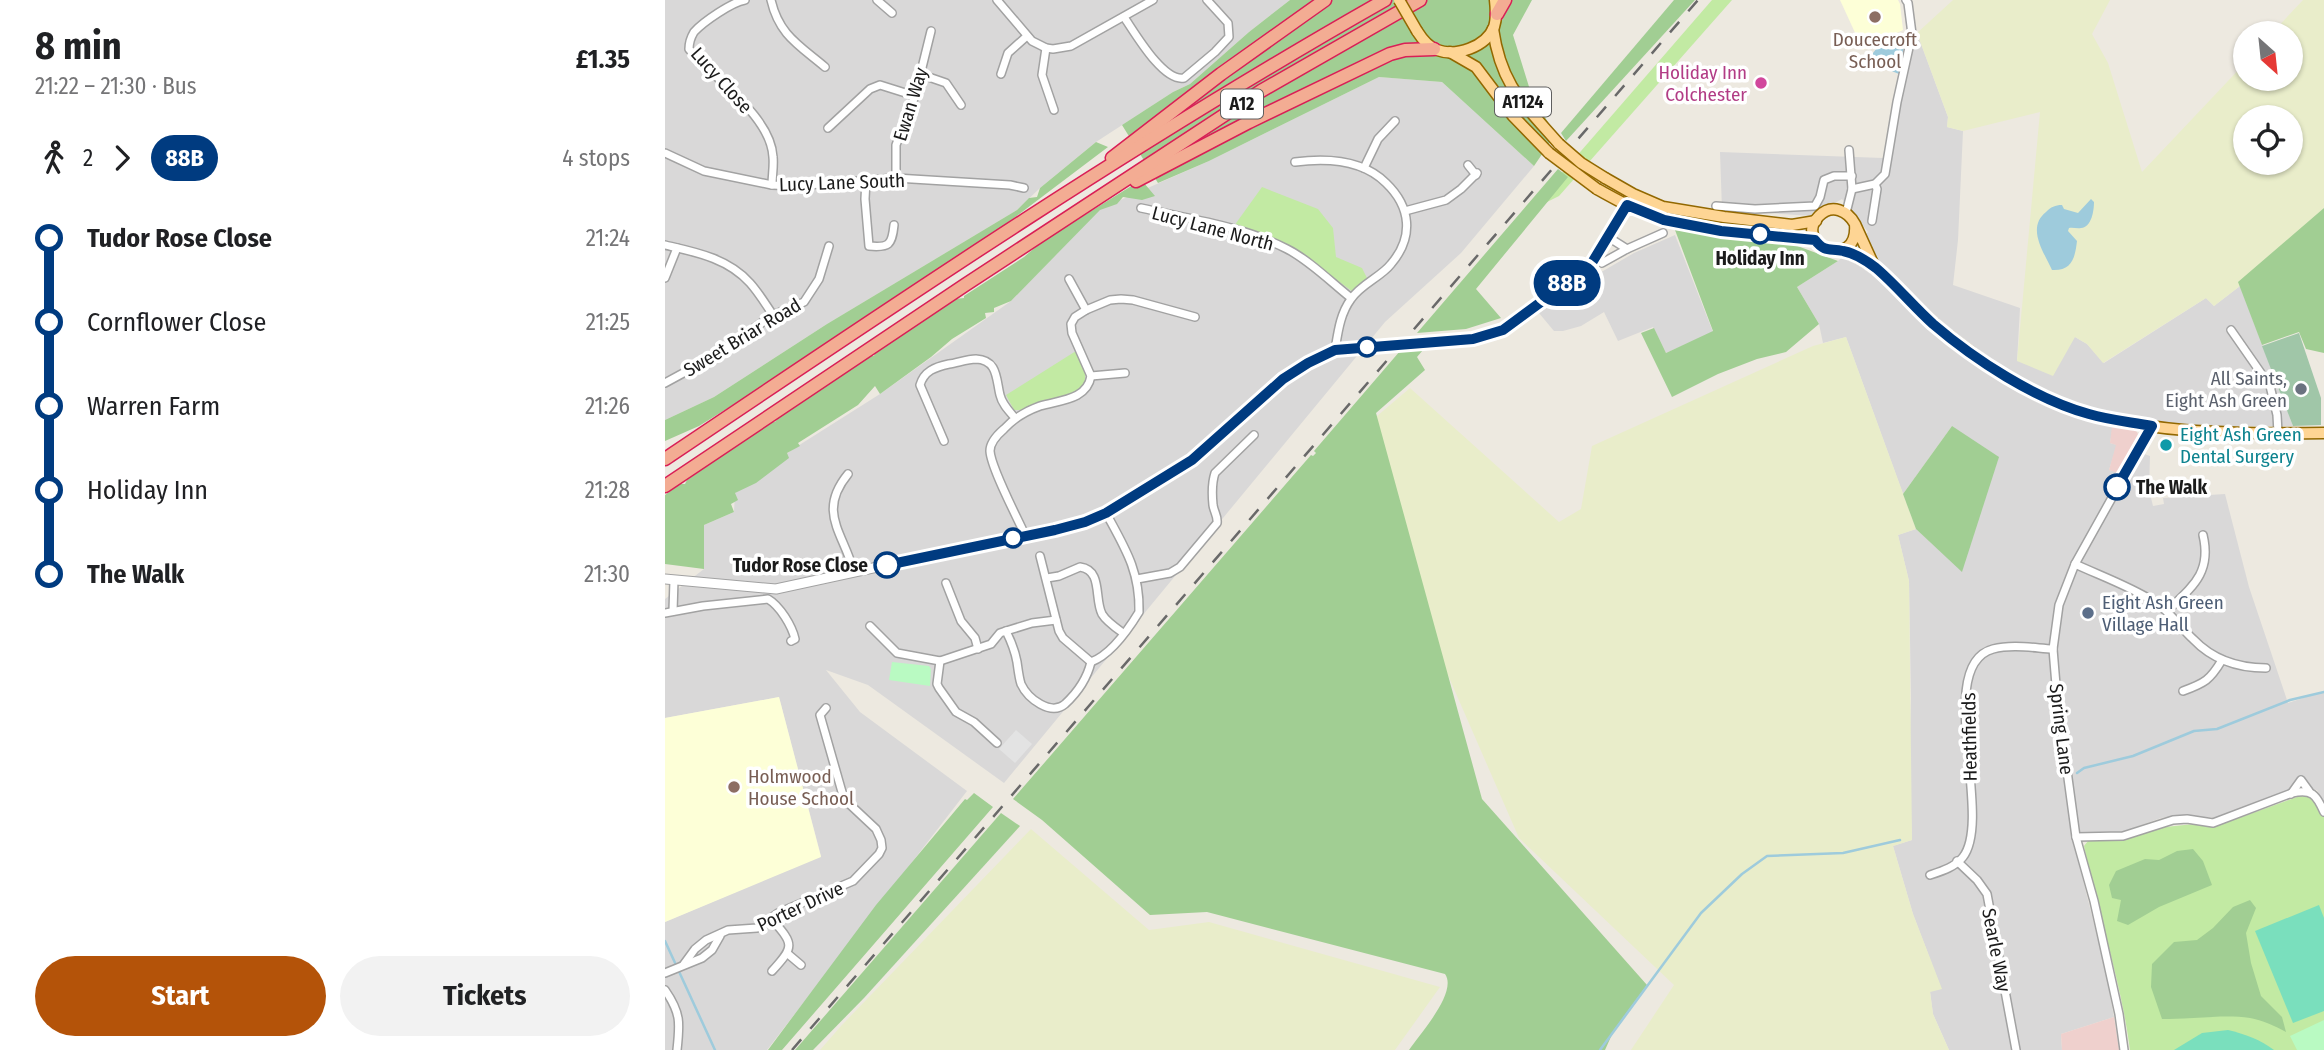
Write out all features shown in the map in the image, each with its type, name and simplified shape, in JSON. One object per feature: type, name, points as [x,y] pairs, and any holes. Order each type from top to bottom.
[{"type":"highway","name":"A12","points":[[1074,189],[1221,74],[1325,0]]},
{"type":"highway","name":"A12","points":[[665,459],[904,298],[1074,189],[1300,49],[1385,0]]},
{"type":"highway","name":"A12","points":[[665,486],[1261,91],[1420,0]]},
{"type":"highway","points":[[1497,14],[1505,0]]},
{"type":"highway","name":"A12","points":[[1069,216],[1195,149],[1390,54],[1405,50],[1434,49]]},
{"type":"main road","points":[[1399,0],[1417,31],[1434,49],[1450,52],[1472,48],[1488,36],[1497,14],[1495,0]]},
{"type":"main road","name":"A1124","points":[[1493,29],[1504,75],[1526,107],[1559,144],[1581,163],[1605,178],[1663,207],[1792,225],[1815,221]]},
{"type":"main road","name":"A1124","points":[[1450,52],[1476,67],[1513,116],[1549,153],[1597,189],[1627,205],[1664,220],[1721,231],[1815,240]]},
{"type":"main road","points":[[1875,268],[1855,225],[1846,213],[1833,209],[1826,211],[1815,221],[1815,240],[1825,249],[1855,254],[1875,268],[1935,325],[1987,363],[2039,394],[2089,414],[2152,426],[2228,433],[2324,433]]},
{"type":"main road","points":[[1841,250],[1852,241],[1855,225]]},
{"type":"street","name":"Lucy Close","points":[[745,0],[736,2],[694,32],[689,49],[758,120],[770,143],[773,156],[772,185]]},
{"type":"street","points":[[771,0],[780,27],[825,67]]},
{"type":"street","points":[[877,0],[892,13]]},
{"type":"street","points":[[999,0],[1027,36],[1046,48],[1071,46],[1153,0]]},
{"type":"street","points":[[1124,17],[1150,54],[1169,74],[1179,79],[1184,78],[1229,37],[1228,23],[1207,0]]},
{"type":"street","points":[[1852,189],[1875,184],[1885,174],[1912,34],[1906,0]]},
{"type":"street","name":"Ewan Way","points":[[896,178],[896,145],[915,96],[931,31]]},
{"type":"street","points":[[1001,74],[1010,49],[1027,36]]},
{"type":"street","points":[[1046,48],[1042,75],[1054,110]]},
{"type":"street","points":[[920,74],[946,83],[961,105]]},
{"type":"street","points":[[828,128],[870,89],[880,85],[915,96]]},
{"type":"street","points":[[1364,168],[1378,139],[1395,121]]},
{"type":"street","points":[[1846,213],[1852,189],[1849,150]]},
{"type":"street","name":"Lucy Lane South","points":[[665,153],[703,171],[772,185],[795,186],[896,178],[1024,188]]},
{"type":"street","points":[[1295,162],[1327,160],[1364,168],[1383,180],[1395,193],[1405,212],[1408,226],[1403,246],[1391,265],[1351,298],[1341,320],[1335,350]]},
{"type":"street","points":[[1405,212],[1446,200],[1476,174],[1468,165]]},
{"type":"street","points":[[1716,205],[1755,209],[1815,206],[1824,180],[1834,176],[1852,176]]},
{"type":"street","points":[[866,180],[868,250],[889,244],[893,239],[894,225]]},
{"type":"street","points":[[1872,220],[1877,190],[1875,184]]},
{"type":"street","points":[[791,641],[795,639],[793,631],[774,602],[768,599],[669,612],[670,580],[776,589],[1085,522],[1106,513],[1192,460],[1283,379],[1335,350],[1473,339],[1503,330],[1590,266],[1627,205]]},
{"type":"street","name":"Lucy Lane North","points":[[1141,208],[1233,230],[1290,250],[1351,298]]},
{"type":"street","points":[[1602,263],[1663,233]]},
{"type":"street","points":[[1608,237],[1627,249]]},
{"type":"street","points":[[665,245],[703,253],[722,262],[751,284],[773,315]]},
{"type":"street","name":"Sweet Briar Road","points":[[665,383],[709,359],[773,315],[804,302],[819,279],[829,246]]},
{"type":"street","points":[[665,278],[677,248]]},
{"type":"street","points":[[1069,279],[1086,310]]},
{"type":"street","points":[[1025,535],[990,453],[991,446],[997,435],[1015,418],[1038,407],[1080,394],[1086,389],[1091,376],[1072,333],[1071,324],[1075,317],[1110,300],[1121,299],[1195,317]]},
{"type":"street","points":[[2231,330],[2270,386],[2278,433]]},
{"type":"street","points":[[944,441],[920,386],[922,378],[939,366],[978,359],[991,365],[998,376],[1001,397],[1015,418]]},
{"type":"street","points":[[1091,376],[1125,373]]},
{"type":"street","name":"Spring Lane","points":[[2124,1050],[2099,924],[2076,837],[2053,649],[2059,605],[2075,564],[2152,426]]},
{"type":"street","points":[[1137,579],[1170,573],[1180,567],[1217,523],[1213,503],[1215,473],[1254,435]]},
{"type":"street","points":[[848,474],[834,495],[832,512],[854,572]]},
{"type":"street","points":[[1006,631],[1013,644],[1020,682],[1044,706],[1052,709],[1061,707],[1086,679],[1091,662],[1103,656],[1139,612],[1137,579],[1132,561],[1106,513]]},
{"type":"street","points":[[2167,611],[2196,583],[2203,570],[2207,551],[2203,536]]},
{"type":"street","points":[[1040,556],[1062,638],[1091,662]]},
{"type":"street","points":[[2075,564],[2125,587],[2167,611],[2209,654],[2250,668],[2266,668]]},
{"type":"street","points":[[1047,578],[1059,576],[1080,566],[1089,569],[1094,576],[1103,616],[1123,633]]},
{"type":"street","points":[[946,583],[961,621],[975,638],[978,649]]},
{"type":"street","points":[[870,626],[897,653],[940,661],[991,644],[1000,633],[1032,623],[1056,620]]},
{"type":"street","name":"Heathfields","points":[[1957,861],[1963,856],[1972,833],[1965,695],[1970,667],[1981,655],[1993,649],[2053,649]]},
{"type":"street","points":[[2183,691],[2211,678],[2222,660]]},
{"type":"street","points":[[940,661],[939,688],[956,712],[974,722],[997,743]]},
{"type":"street","name":"Porter Drive","points":[[669,971],[683,964],[695,948],[706,940],[729,930],[757,928],[771,918],[853,881],[882,848],[876,829],[844,799],[820,712]]},
{"type":"street","points":[[2076,837],[2123,836],[2173,820],[2213,823],[2305,791],[2312,794],[2324,812]]},
{"type":"street","points":[[1930,876],[1949,868],[1957,861]]},
{"type":"street","name":"Searle Way","points":[[1957,861],[1987,894],[2016,1050]]},
{"type":"street","points":[[771,918],[789,940],[787,954],[772,971]]},
{"type":"street","points":[[787,954],[801,965]]},
{"type":"street","points":[[665,990],[679,1014],[677,1050]]},
{"type":"shaded area","points":[[665,0],[1290,0],[1190,84],[1173,92],[1096,142],[1017,210],[827,324],[714,397],[665,420]]},
{"type":"shaded area","name":"Doucecroft School","points":[[1840,0],[1898,0],[1903,30],[1863,50]]},
{"type":"shaded area","points":[[1953,0],[2110,0],[2092,34],[2108,63],[2142,172],[2233,76],[2233,91],[2303,91],[2303,21],[2283,21],[2303,0],[2324,0],[2324,208],[2240,286],[2214,306],[2206,298],[2103,363],[2087,344],[2075,337],[2053,376],[2017,361],[2040,112],[1963,131],[1947,127],[1948,117],[1917,33]]},
{"type":"shaded area","points":[[1917,33],[1948,117],[1947,127],[1963,131],[1953,285],[2020,308],[2017,361],[2075,337],[2087,344],[2104,363],[2206,298],[2214,306],[2240,286],[2293,426],[2213,426],[2162,422],[2115,414],[2110,443],[2117,445],[2109,470],[2118,472],[2130,449],[2150,456],[2149,490],[2153,506],[2164,504],[2163,498],[2225,494],[2249,587],[2288,703],[2324,691],[2324,804],[2317,790],[2306,789],[2222,818],[2175,816],[2161,818],[2122,832],[2071,832],[2104,964],[2114,1017],[2061,1034],[2062,1050],[1949,1050],[1933,1014],[1930,991],[1941,988],[1913,914],[1893,846],[1912,840],[1909,764],[1909,581],[1898,535],[1916,529],[1962,571],[1952,426],[1903,494],[1846,337],[1823,343],[1819,324],[1797,287],[1838,261],[1868,232],[1842,199],[1812,216],[1722,210],[1720,152],[1883,158],[1898,76]]},
{"type":"shaded area","points":[[1379,77],[1442,82],[1534,166],[1461,253],[1385,322],[1004,783],[868,685],[826,670],[860,712],[967,791],[767,1050],[665,1050],[665,922],[821,856],[779,697],[665,718],[665,599],[704,569],[704,525],[734,512],[735,493],[793,449],[880,394],[1011,301],[1100,209],[1209,161]]},
{"type":"shaded area","points":[[1675,235],[1713,332],[1666,353],[1653,327],[1618,341],[1604,312],[1581,326],[1563,331],[1554,331],[1539,313],[1634,253]]},
{"type":"shaded area","points":[[2299,333],[2321,398],[2321,425],[2293,426],[2262,346]]},
{"type":"shaded area","points":[[1846,337],[1916,529],[1898,535],[1909,581],[1912,840],[1893,846],[1913,914],[1942,989],[1930,992],[1933,1014],[1949,1050],[1631,1050],[1674,985],[1519,838],[1393,549],[1370,422],[1410,388],[1559,522],[1581,509],[1592,446],[1813,346]]},
{"type":"shaded area","points":[[2112,426],[2135,429],[2138,434],[2118,473],[2109,470],[2116,445],[2110,443]]},
{"type":"shaded area","name":"Holmwood House School","points":[[779,697],[821,857],[665,922],[665,718]]},
{"type":"shaded area","points":[[1016,730],[1032,744],[1015,763],[999,749]]},
{"type":"shaded area","points":[[1031,829],[1149,930],[1209,922],[1440,987],[1395,1050],[820,1050]]},
{"type":"shaded area","points":[[2114,1017],[2119,1050],[2062,1050],[2061,1034]]},
{"type":"green space","points":[[1290,0],[1532,0],[1513,35],[1530,90],[1555,135],[1534,166],[1442,82],[1379,77],[1209,161],[1158,183],[1122,125],[1190,84]]},
{"type":"green space","points":[[1674,0],[1695,0],[1566,141],[1561,133]]},
{"type":"green space","points":[[1712,0],[1732,0],[1559,196],[1529,211]]},
{"type":"green space","points":[[1096,142],[1108,147],[998,230],[792,368],[699,426],[665,441],[665,420],[714,397],[827,324],[1017,210],[1029,198],[1037,197],[1040,188]]},
{"type":"green space","points":[[1558,169],[1568,177],[1476,289],[1501,318],[1466,329],[1417,333]]},
{"type":"green space","points":[[1144,183],[1155,196],[1142,200],[1123,197],[1117,204],[1100,210],[1011,301],[994,308],[994,312],[985,313],[986,318],[952,339],[880,394],[875,386],[858,405],[798,443],[800,446],[787,453],[789,458],[756,483],[735,493],[738,500],[731,504],[734,512],[704,525],[704,569],[665,564],[665,495],[955,299],[964,298],[1043,241],[1133,185],[1135,188]]},
{"type":"green space","points":[[1262,187],[1318,209],[1333,228],[1336,257],[1362,268],[1367,278],[1353,292],[1295,249],[1234,226]]},
{"type":"green space","points":[[2324,208],[2324,353],[2306,349],[2299,332],[2262,345],[2238,282]]},
{"type":"green space","points":[[1675,230],[1792,244],[1838,261],[1797,287],[1819,324],[1786,352],[1757,359],[1718,374],[1672,397],[1641,333],[1654,328],[1666,353],[1713,331]]},
{"type":"green space","points":[[1423,350],[1417,357],[1425,370],[1376,413],[1482,799],[1647,985],[1614,1030],[1605,1050],[1409,1050],[1442,1002],[1448,982],[1445,974],[1207,912],[1150,915],[1042,820],[1013,799],[1311,455],[1316,453],[1314,451],[1400,351]]},
{"type":"green space","points":[[1076,351],[1085,376],[1079,391],[1014,410],[1006,395]]},
{"type":"green space","points":[[1952,426],[1999,457],[1962,572],[1916,529],[1903,494]]},
{"type":"green space","points":[[892,662],[929,666],[930,686],[889,680]]},
{"type":"green space","points":[[974,793],[993,807],[782,1050],[768,1050],[876,905],[965,799]]},
{"type":"green space","points":[[2300,796],[2313,797],[2324,817],[2324,1050],[2130,1050],[2121,998],[2084,846],[2088,841],[2128,839],[2156,828],[2194,824],[2214,827]]},
{"type":"green space","points":[[1001,813],[1020,826],[864,998],[813,1050],[795,1050]]},
{"type":"green space","points":[[2193,849],[2203,861],[2212,885],[2159,907],[2128,925],[2117,921],[2121,900],[2112,898],[2109,885],[2116,871],[2145,859],[2159,860],[2177,851]]},
{"type":"green space","points":[[2250,900],[2256,908],[2246,933],[2251,963],[2261,996],[2282,1017],[2286,1032],[2250,1018],[2162,1019],[2151,987],[2152,964],[2174,942],[2197,940],[2233,907]]},
{"type":"green space","points":[[2319,905],[2324,918],[2324,1011],[2293,1023],[2255,931]]},
{"type":"green space","points":[[2324,1020],[2324,1050],[2297,1050],[2290,1036]]},
{"type":"green space","points":[[2228,1030],[2253,1038],[2274,1050],[2174,1050],[2202,1033]]},
{"type":"water","points":[[1901,36],[1904,45],[1899,74],[1889,70],[1884,60],[1869,58],[1877,48]]},
{"type":"water","points":[[2091,199],[2094,209],[2088,225],[2069,228],[2068,231],[2077,241],[2071,262],[2064,268],[2052,270],[2038,240],[2037,225],[2040,218],[2057,205],[2078,213]]},
{"type":"waterway","points":[[2077,773],[2084,768],[2133,756],[2194,731],[2217,729],[2290,700],[2324,692]]},
{"type":"waterway","points":[[1600,1050],[1701,913],[1742,874],[1767,856],[1843,853],[1900,840]]},
{"type":"waterway","points":[[665,941],[715,1050]]},
{"type":"railway","points":[[792,1050],[1698,0]]},
{"type":"bus line","name":"88B","points":[[887,565],[1055,530],[1106,513],[1192,460],[1270,389],[1294,371],[1335,350],[1473,339],[1503,330],[1590,266],[1627,205],[1664,220],[1721,231],[1815,240],[1825,249],[1855,254],[1875,268],[1935,325],[1987,363],[2039,394],[2089,414],[2152,426],[2117,487]]},
{"type":"place","name":"Doucecroft School","points":[[1875,17]]},
{"type":"place","name":"Holiday Inn Colchester","points":[[1761,83]]},
{"type":"place","name":"Holiday Inn","points":[[1760,234]]},
{"type":"place","name":"All Saints, Eight Ash Green","points":[[2301,389]]},
{"type":"place","name":"Eight Ash Green Dental Surgery","points":[[2166,445]]},
{"type":"place","name":"The Walk","points":[[2117,487]]},
{"type":"place","name":"Tudor Rose Close","points":[[887,565]]},
{"type":"place","name":"Eight Ash Green Village Hall","points":[[2088,613]]},
{"type":"place","name":"Holmwood House School","points":[[734,787]]}]
